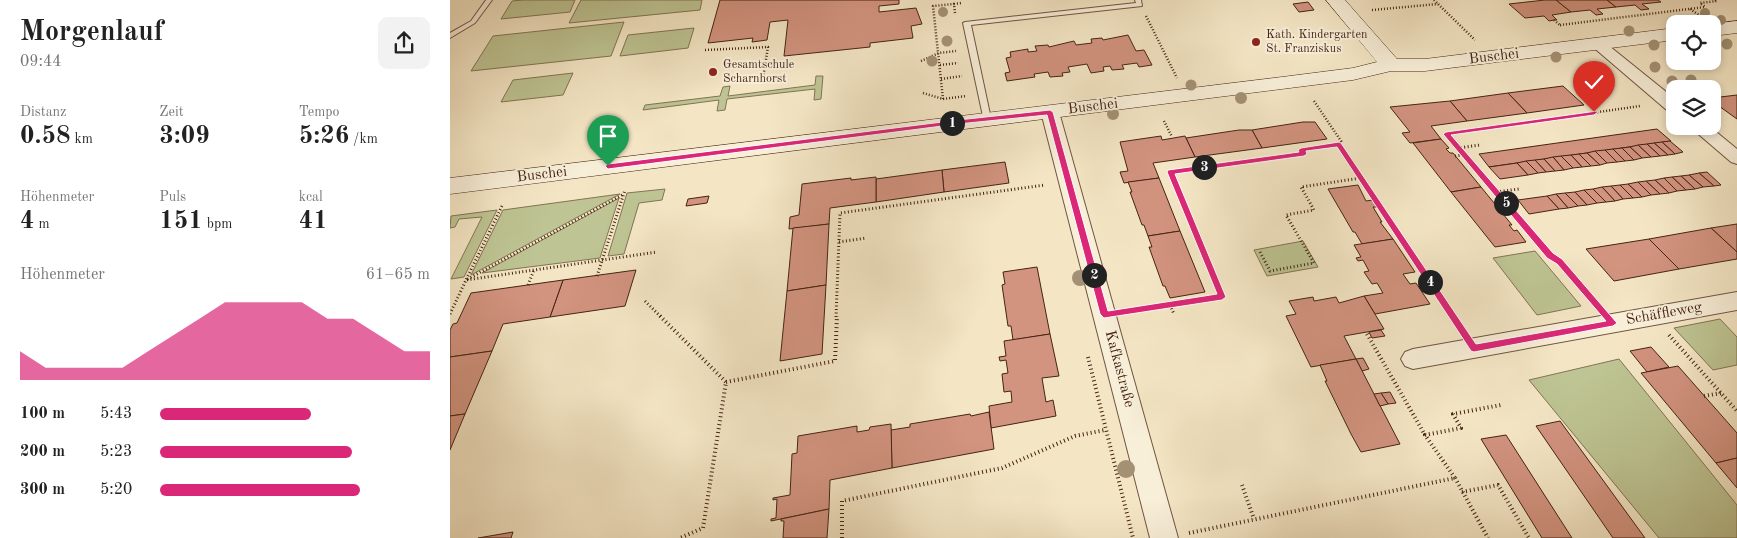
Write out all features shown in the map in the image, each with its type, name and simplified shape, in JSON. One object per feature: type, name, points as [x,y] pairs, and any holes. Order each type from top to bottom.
[{"type":"street","points":[[1335,0],[1391,65]]},
{"type":"street","points":[[1721,25],[1737,27]]},
{"type":"street","name":"Buschei","points":[[450,186],[1353,74],[1391,65],[1425,65],[1666,35]]},
{"type":"street","points":[[1598,44],[1666,100]]},
{"type":"street","name":"Kafkastraße","points":[[1050,112],[1104,314],[1173,536]]},
{"type":"street","points":[[1709,135],[1737,158]]},
{"type":"street","name":"Schäffleweg","points":[[1413,359],[1737,301]]},
{"type":"lane","points":[[450,36],[473,22],[489,0]]},
{"type":"lane","points":[[987,119],[967,23],[1139,2]]},
{"type":"path","points":[[1434,0],[1476,40]]},
{"type":"path","points":[[1560,25],[1705,7],[1700,3],[1717,1],[1715,0]]},
{"type":"path","points":[[1139,2],[1180,83]]},
{"type":"path","points":[[943,99],[933,6],[954,4]]},
{"type":"path","points":[[1367,11],[1438,4]]},
{"type":"path","points":[[1690,4],[1696,8]]},
{"type":"path","points":[[1646,9],[1652,14]]},
{"type":"path","points":[[1690,9],[1697,15]]},
{"type":"path","points":[[705,50],[768,47],[763,78]]},
{"type":"path","points":[[940,65],[964,62]]},
{"type":"path","points":[[941,79],[965,76]]},
{"type":"path","points":[[923,93],[943,99],[968,95],[967,89]]},
{"type":"path","points":[[1314,101],[1342,143],[1339,144]]},
{"type":"path","points":[[1613,323],[1560,262],[1550,256],[1446,134],[1666,106]]},
{"type":"path","points":[[1164,121],[1172,137]]},
{"type":"path","points":[[1339,144],[1474,348]]},
{"type":"path","points":[[1104,314],[1222,297],[1171,172],[1304,154],[1301,150],[1339,144]]},
{"type":"path","points":[[1458,148],[1480,145]]},
{"type":"path","points":[[1455,156],[1464,155]]},
{"type":"path","points":[[1260,252],[1270,271],[1314,263],[1286,215],[1314,210],[1300,187],[1361,178]]},
{"type":"path","points":[[726,382],[835,362],[840,213],[1046,185]]},
{"type":"path","points":[[1496,192],[1519,189]]},
{"type":"path","points":[[466,280],[624,192],[597,276]]},
{"type":"path","points":[[450,314],[502,206]]},
{"type":"path","points":[[1498,207],[1507,206]]},
{"type":"path","points":[[839,242],[866,238]]},
{"type":"path","points":[[466,280],[657,252]]},
{"type":"path","points":[[528,286],[534,270]]},
{"type":"path","points":[[646,301],[726,382]]},
{"type":"path","points":[[1170,304],[1174,314]]},
{"type":"path","points":[[1652,316],[1737,411]]},
{"type":"path","points":[[1367,334],[1425,435],[1455,478],[1488,538]]},
{"type":"path","points":[[680,538],[703,528],[726,382]]},
{"type":"path","points":[[1704,396],[1721,393]]},
{"type":"path","points":[[1425,435],[1461,428],[1453,414],[1501,405]]},
{"type":"path","points":[[842,538],[842,501],[1002,468],[1075,436],[1105,430]]},
{"type":"path","points":[[1173,536],[1455,478]]},
{"type":"path","points":[[1242,485],[1254,520]]},
{"type":"path","points":[[1462,492],[1498,486],[1529,538]]},
{"type":"green space","points":[[575,0],[570,12],[501,19],[512,1]]},
{"type":"green space","points":[[581,0],[702,0],[700,10],[569,23]]},
{"type":"green space","points":[[624,22],[611,56],[471,71],[493,36]]},
{"type":"green space","points":[[694,28],[688,48],[620,56],[628,35]]},
{"type":"green space","points":[[573,73],[563,95],[501,102],[513,80]]},
{"type":"green space","points":[[816,76],[823,76],[821,99],[814,100],[815,89],[727,99],[725,110],[717,111],[719,100],[643,110],[645,105],[720,96],[723,87],[730,86],[728,96],[815,85]]},
{"type":"green space","points":[[665,189],[662,200],[639,203],[624,254],[608,256],[627,193]]},
{"type":"green space","points":[[620,194],[471,275],[503,210]]},
{"type":"green space","points":[[619,198],[600,258],[482,273]]},
{"type":"green space","points":[[497,210],[464,277],[451,279],[482,217],[459,219],[455,227],[450,228],[451,216]]},
{"type":"green space","points":[[1303,241],[1318,267],[1267,276],[1254,250]]},
{"type":"green space","points":[[1535,251],[1581,306],[1537,315],[1493,258]]},
{"type":"green space","points":[[1720,319],[1737,337],[1737,365],[1713,370],[1674,328]]},
{"type":"green space","points":[[1619,359],[1737,505],[1737,538],[1659,538],[1529,380]]},
{"type":"building","points":[[720,0],[899,0],[899,4],[879,6],[879,12],[916,8],[922,24],[911,26],[913,38],[870,43],[870,47],[784,56],[788,20],[770,22],[767,40],[752,42],[753,38],[708,43]]},
{"type":"building","points":[[1556,0],[1571,12],[1552,15],[1557,20],[1549,21],[1544,16],[1525,18],[1509,4]]},
{"type":"building","points":[[1556,0],[1607,0],[1616,7],[1597,9],[1603,14],[1596,15],[1590,10],[1571,12]]},
{"type":"building","points":[[1607,0],[1658,0],[1661,2],[1642,4],[1649,9],[1641,10],[1635,5],[1616,7]]},
{"type":"building","points":[[1308,2],[1314,10],[1299,12],[1293,4]]},
{"type":"building","points":[[1128,35],[1136,51],[1144,50],[1152,65],[1139,67],[1137,63],[1122,65],[1124,69],[1112,70],[1110,66],[1103,67],[1104,71],[1091,73],[1087,64],[1068,67],[1070,72],[1062,73],[1063,76],[1050,77],[1048,72],[1034,74],[1035,77],[1007,81],[1005,73],[1010,72],[1006,58],[1011,57],[1010,52],[1028,49],[1028,52],[1037,51],[1035,46],[1048,45],[1049,47],[1074,41],[1076,45],[1092,43],[1091,39],[1102,38],[1103,40]]},
{"type":"building","points":[[1563,86],[1584,105],[1527,113],[1508,93]]},
{"type":"building","points":[[1508,93],[1527,113],[1467,121],[1450,101]]},
{"type":"building","points":[[1737,95],[1737,119],[1721,107],[1721,97]]},
{"type":"building","points":[[1450,101],[1467,121],[1431,126],[1441,139],[1410,143],[1402,133],[1410,132],[1390,107]]},
{"type":"building","points":[[1303,122],[1315,122],[1327,139],[1262,148],[1252,130]]},
{"type":"building","points":[[1657,129],[1671,141],[1489,167],[1479,154]]},
{"type":"building","points":[[1239,130],[1252,130],[1262,148],[1195,157],[1186,138]]},
{"type":"building","points":[[1161,136],[1162,140],[1185,136],[1195,157],[1153,163],[1159,178],[1124,183],[1120,172],[1128,171],[1120,142]]},
{"type":"building","points":[[1441,139],[1449,148],[1446,149],[1453,153],[1481,187],[1451,192],[1413,143]]},
{"type":"building","points":[[1670,141],[1683,152],[1675,154],[1662,142]]},
{"type":"building","points":[[1662,142],[1675,154],[1668,155],[1654,143]]},
{"type":"building","points":[[1654,143],[1668,155],[1660,156],[1647,144]]},
{"type":"building","points":[[1647,144],[1660,156],[1651,157],[1638,145]]},
{"type":"building","points":[[1638,145],[1651,157],[1642,158],[1630,147]]},
{"type":"building","points":[[1630,147],[1642,158],[1634,160],[1622,148]]},
{"type":"building","points":[[1622,148],[1634,160],[1625,161],[1613,149]]},
{"type":"building","points":[[1613,149],[1625,161],[1617,162],[1605,150]]},
{"type":"building","points":[[1605,150],[1617,162],[1607,163],[1595,151]]},
{"type":"building","points":[[1595,151],[1607,163],[1600,165],[1587,153]]},
{"type":"building","points":[[1587,153],[1600,165],[1591,166],[1579,154]]},
{"type":"building","points":[[1579,154],[1591,166],[1582,167],[1571,155]]},
{"type":"building","points":[[1571,155],[1582,167],[1573,168],[1561,156]]},
{"type":"building","points":[[1561,156],[1573,168],[1564,170],[1553,157]]},
{"type":"building","points":[[1553,157],[1564,170],[1555,171],[1544,159]]},
{"type":"building","points":[[1544,159],[1555,171],[1546,172],[1535,160]]},
{"type":"building","points":[[1535,160],[1546,172],[1538,173],[1526,161]]},
{"type":"building","points":[[1526,161],[1538,173],[1528,175],[1517,163]]},
{"type":"building","points":[[1005,162],[1009,183],[944,192],[942,170]]},
{"type":"building","points":[[1517,163],[1528,175],[1500,179],[1489,167]]},
{"type":"building","points":[[942,170],[944,192],[876,202],[876,179]]},
{"type":"building","points":[[1707,172],[1721,185],[1714,186],[1699,173]]},
{"type":"building","points":[[1699,173],[1714,186],[1703,187],[1689,175]]},
{"type":"building","points":[[1689,175],[1703,187],[1695,189],[1681,176]]},
{"type":"building","points":[[1681,176],[1695,189],[1686,190],[1672,177]]},
{"type":"building","points":[[876,177],[876,202],[830,208],[829,224],[789,229],[790,217],[799,215],[802,184]]},
{"type":"building","points":[[1672,177],[1686,190],[1677,191],[1664,178]]},
{"type":"building","points":[[1159,178],[1180,231],[1148,236],[1144,225],[1142,225],[1128,182]]},
{"type":"building","points":[[1664,178],[1677,191],[1669,193],[1655,180]]},
{"type":"building","points":[[1655,180],[1669,193],[1660,194],[1646,181]]},
{"type":"building","points":[[1646,181],[1660,194],[1651,195],[1638,182]]},
{"type":"building","points":[[1638,182],[1651,195],[1642,197],[1628,184]]},
{"type":"building","points":[[1628,184],[1642,197],[1633,198],[1620,185]]},
{"type":"building","points":[[1358,185],[1366,201],[1373,200],[1378,207],[1373,207],[1382,222],[1380,222],[1393,239],[1362,244],[1328,189]]},
{"type":"building","points":[[1620,185],[1633,198],[1623,199],[1611,186]]},
{"type":"building","points":[[1611,186],[1623,199],[1615,201],[1602,187]]},
{"type":"building","points":[[1481,187],[1512,225],[1509,225],[1514,231],[1517,230],[1526,242],[1495,247],[1451,192]]},
{"type":"building","points":[[1602,187],[1615,201],[1606,202],[1593,189]]},
{"type":"building","points":[[1593,189],[1606,202],[1597,203],[1584,190]]},
{"type":"building","points":[[1584,190],[1597,203],[1587,205],[1575,192]]},
{"type":"building","points":[[1575,192],[1587,205],[1578,206],[1565,193]]},
{"type":"building","points":[[1565,193],[1578,206],[1568,208],[1556,194]]},
{"type":"building","points":[[1556,194],[1568,208],[1559,209],[1547,196]]},
{"type":"building","points":[[709,196],[707,203],[686,206],[688,199]]},
{"type":"building","points":[[1547,196],[1559,209],[1529,214],[1518,200]]},
{"type":"building","points":[[829,224],[826,285],[787,291],[793,228]]},
{"type":"building","points":[[1737,224],[1737,252],[1711,228]]},
{"type":"building","points":[[1711,228],[1737,252],[1737,259],[1679,269],[1649,239]]},
{"type":"building","points":[[1180,231],[1205,292],[1170,298],[1165,286],[1163,286],[1149,247],[1152,247],[1148,236]]},
{"type":"building","points":[[1393,239],[1415,272],[1403,274],[1410,284],[1416,283],[1430,304],[1375,314],[1364,296],[1383,293],[1377,283],[1372,284],[1364,272],[1369,271],[1363,260],[1358,261],[1356,258],[1361,257],[1354,245]]},
{"type":"building","points":[[1649,239],[1679,269],[1614,281],[1586,249]]},
{"type":"building","points":[[1037,267],[1050,334],[1013,340],[1011,326],[1008,326],[1002,285],[1005,284],[1003,272]]},
{"type":"building","points":[[636,270],[625,306],[550,317],[563,280]]},
{"type":"building","points":[[563,280],[550,317],[503,324],[492,351],[450,357],[450,330],[453,324],[457,323],[471,293]]},
{"type":"building","points":[[826,285],[822,354],[780,361],[787,291]]},
{"type":"building","points":[[1364,296],[1384,329],[1344,336],[1356,359],[1311,367],[1286,316],[1296,314],[1289,301],[1313,297],[1314,301],[1336,297],[1339,303]]},
{"type":"building","points":[[1381,330],[1385,336],[1372,338],[1369,332]]},
{"type":"building","points":[[1050,334],[1059,376],[1042,378],[1046,402],[1053,400],[1056,416],[991,428],[989,406],[1012,402],[1011,391],[1004,392],[1002,374],[1008,373],[1006,360],[1000,361],[999,357],[1006,356],[1004,341]]},
{"type":"building","points":[[1651,347],[1669,367],[1647,372],[1630,351]]},
{"type":"building","points":[[492,351],[465,414],[450,416],[450,357]]},
{"type":"building","points":[[1363,358],[1369,369],[1362,371],[1356,359]]},
{"type":"building","points":[[1356,359],[1400,444],[1361,452],[1351,434],[1325,381],[1327,381],[1320,365]]},
{"type":"building","points":[[1678,366],[1737,433],[1737,458],[1716,463],[1641,373]]},
{"type":"building","points":[[1390,392],[1396,403],[1388,404],[1381,393]]},
{"type":"building","points":[[1381,393],[1388,404],[1380,406],[1374,394]]},
{"type":"building","points":[[989,412],[994,449],[892,468],[891,430],[910,427],[910,424]]},
{"type":"building","points":[[465,414],[450,450],[450,416]]},
{"type":"building","points":[[1560,421],[1645,538],[1613,538],[1536,426]]},
{"type":"building","points":[[891,424],[892,468],[830,480],[829,509],[771,521],[771,519],[776,518],[777,499],[773,500],[773,498],[790,495],[792,454],[797,453],[798,436],[857,426],[857,432],[869,430],[870,427]]},
{"type":"building","points":[[1506,435],[1572,538],[1542,538],[1481,439]]},
{"type":"building","points":[[1737,458],[1737,488],[1716,463]]},
{"type":"building","points":[[829,509],[827,538],[783,538],[784,521],[781,521],[781,519]]},
{"type":"building","points":[[513,532],[511,538],[478,538]]},
{"type":"place","name":"Kath. Kindergarten St. Franziskus","points":[[1256,42]]},
{"type":"place","name":"Gesamtschule Scharnhorst","points":[[713,72]]},
{"type":"route","points":[[608,166],[1050,112],[1104,314],[1222,297],[1171,172],[1304,154],[1301,150],[1339,144],[1474,348],[1613,323],[1560,262],[1550,256],[1446,134],[1594,112]]}]
